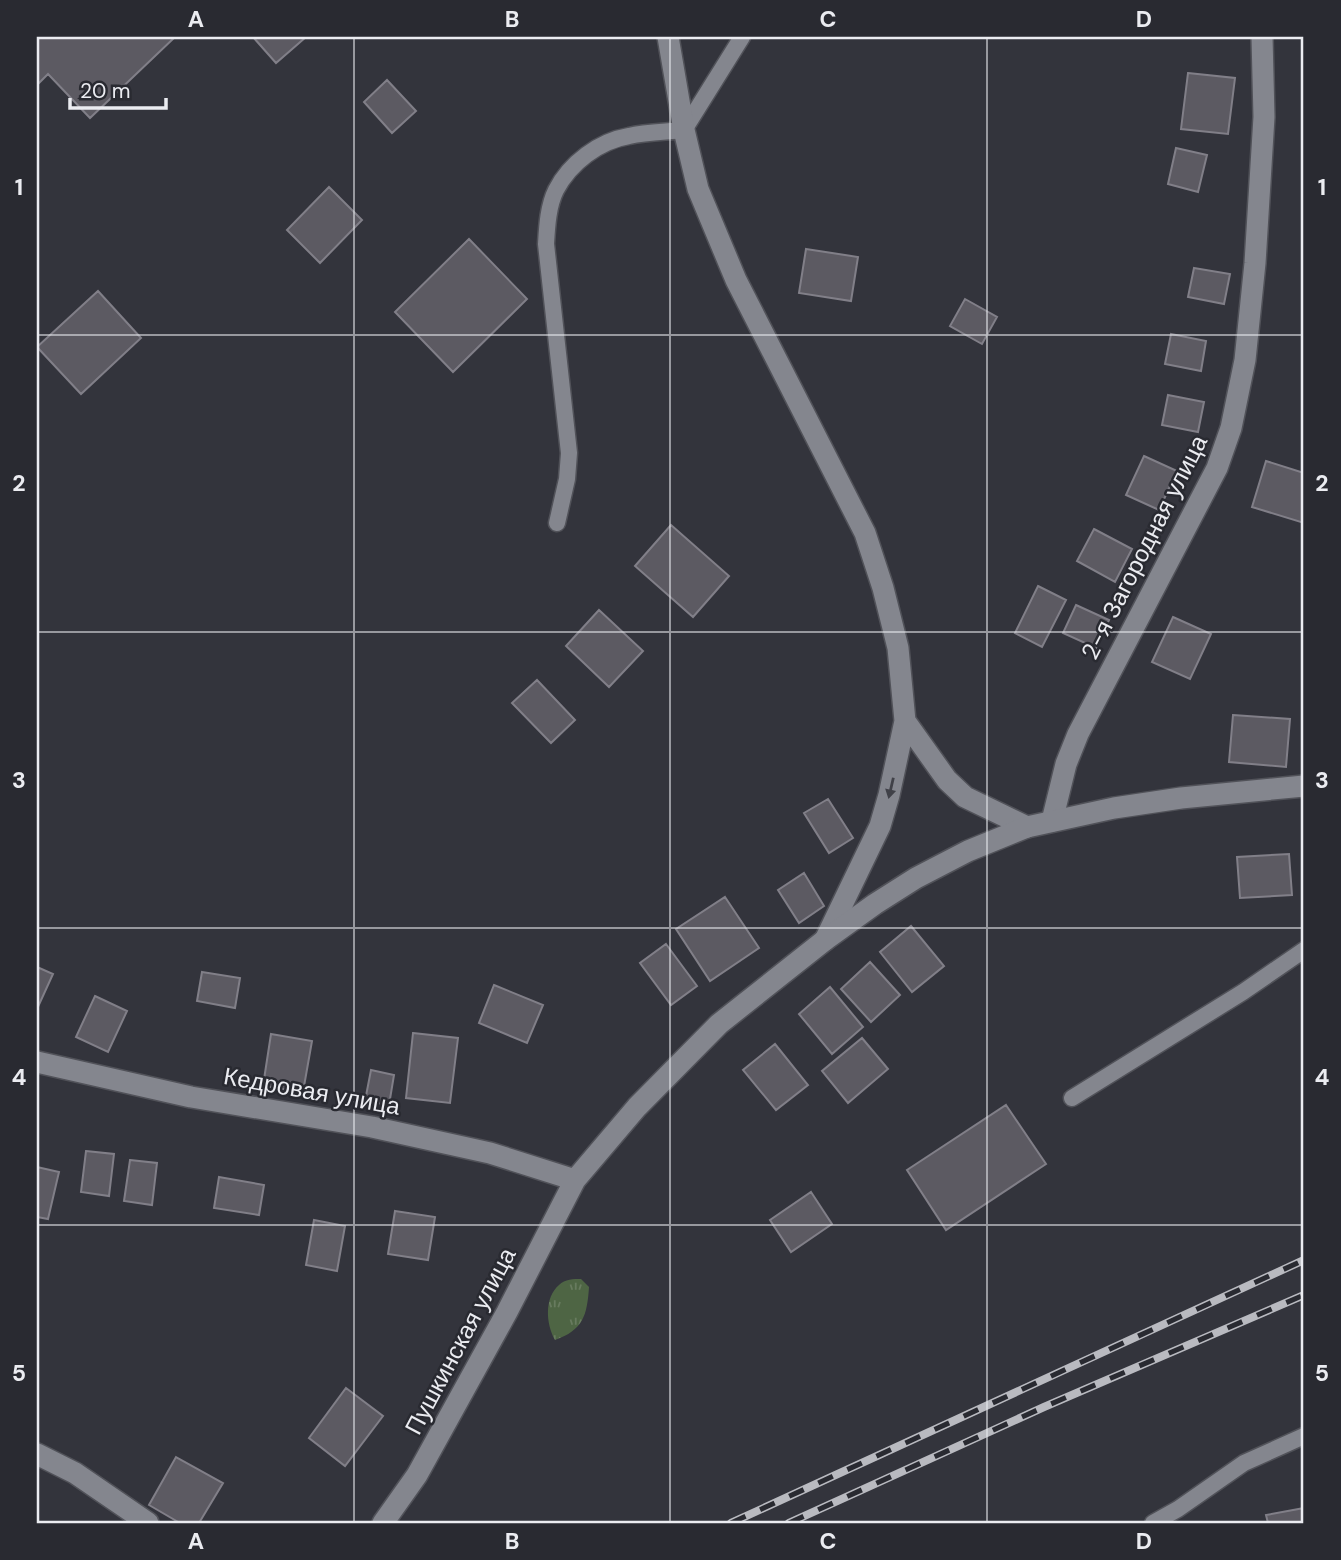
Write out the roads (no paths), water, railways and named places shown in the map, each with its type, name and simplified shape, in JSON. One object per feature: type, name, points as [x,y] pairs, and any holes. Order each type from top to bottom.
[{"type":"street","points":[[668,37],[684,130],[698,189],[736,280],[865,533],[883,588],[898,648],[905,721],[889,795],[880,826],[825,940]]},
{"type":"street","name":"2-я Загородная улица","points":[[1052,821],[1066,764],[1078,734],[1217,468],[1231,428],[1245,360],[1255,263],[1264,117],[1262,37]]},
{"type":"street","points":[[905,721],[947,780],[965,797],[1027,827]]},
{"type":"street","name":"Пушкинская улица","points":[[383,1523],[417,1475],[507,1312],[575,1180],[637,1107],[719,1024],[825,940],[916,878],[968,851],[1027,827],[1114,808],[1181,798],[1304,786]]},
{"type":"street","name":"Кедровая улица","points":[[37,1062],[191,1097],[372,1127],[489,1153],[575,1180]]},
{"type":"street","points":[[37,1454],[75,1473],[148,1523]]},
{"type":"lane","points":[[557,523],[567,479],[569,453],[546,244],[547,223],[555,192],[567,173],[607,142],[628,136],[684,130],[742,37]]},
{"type":"lane","points":[[1072,1098],[1243,992],[1304,950]]},
{"type":"lane","points":[[1153,1523],[1244,1463],[1304,1436]]},
{"type":"railway","points":[[731,1523],[1304,1260]]},
{"type":"railway","points":[[789,1523],[1044,1407],[1304,1295]]}]
